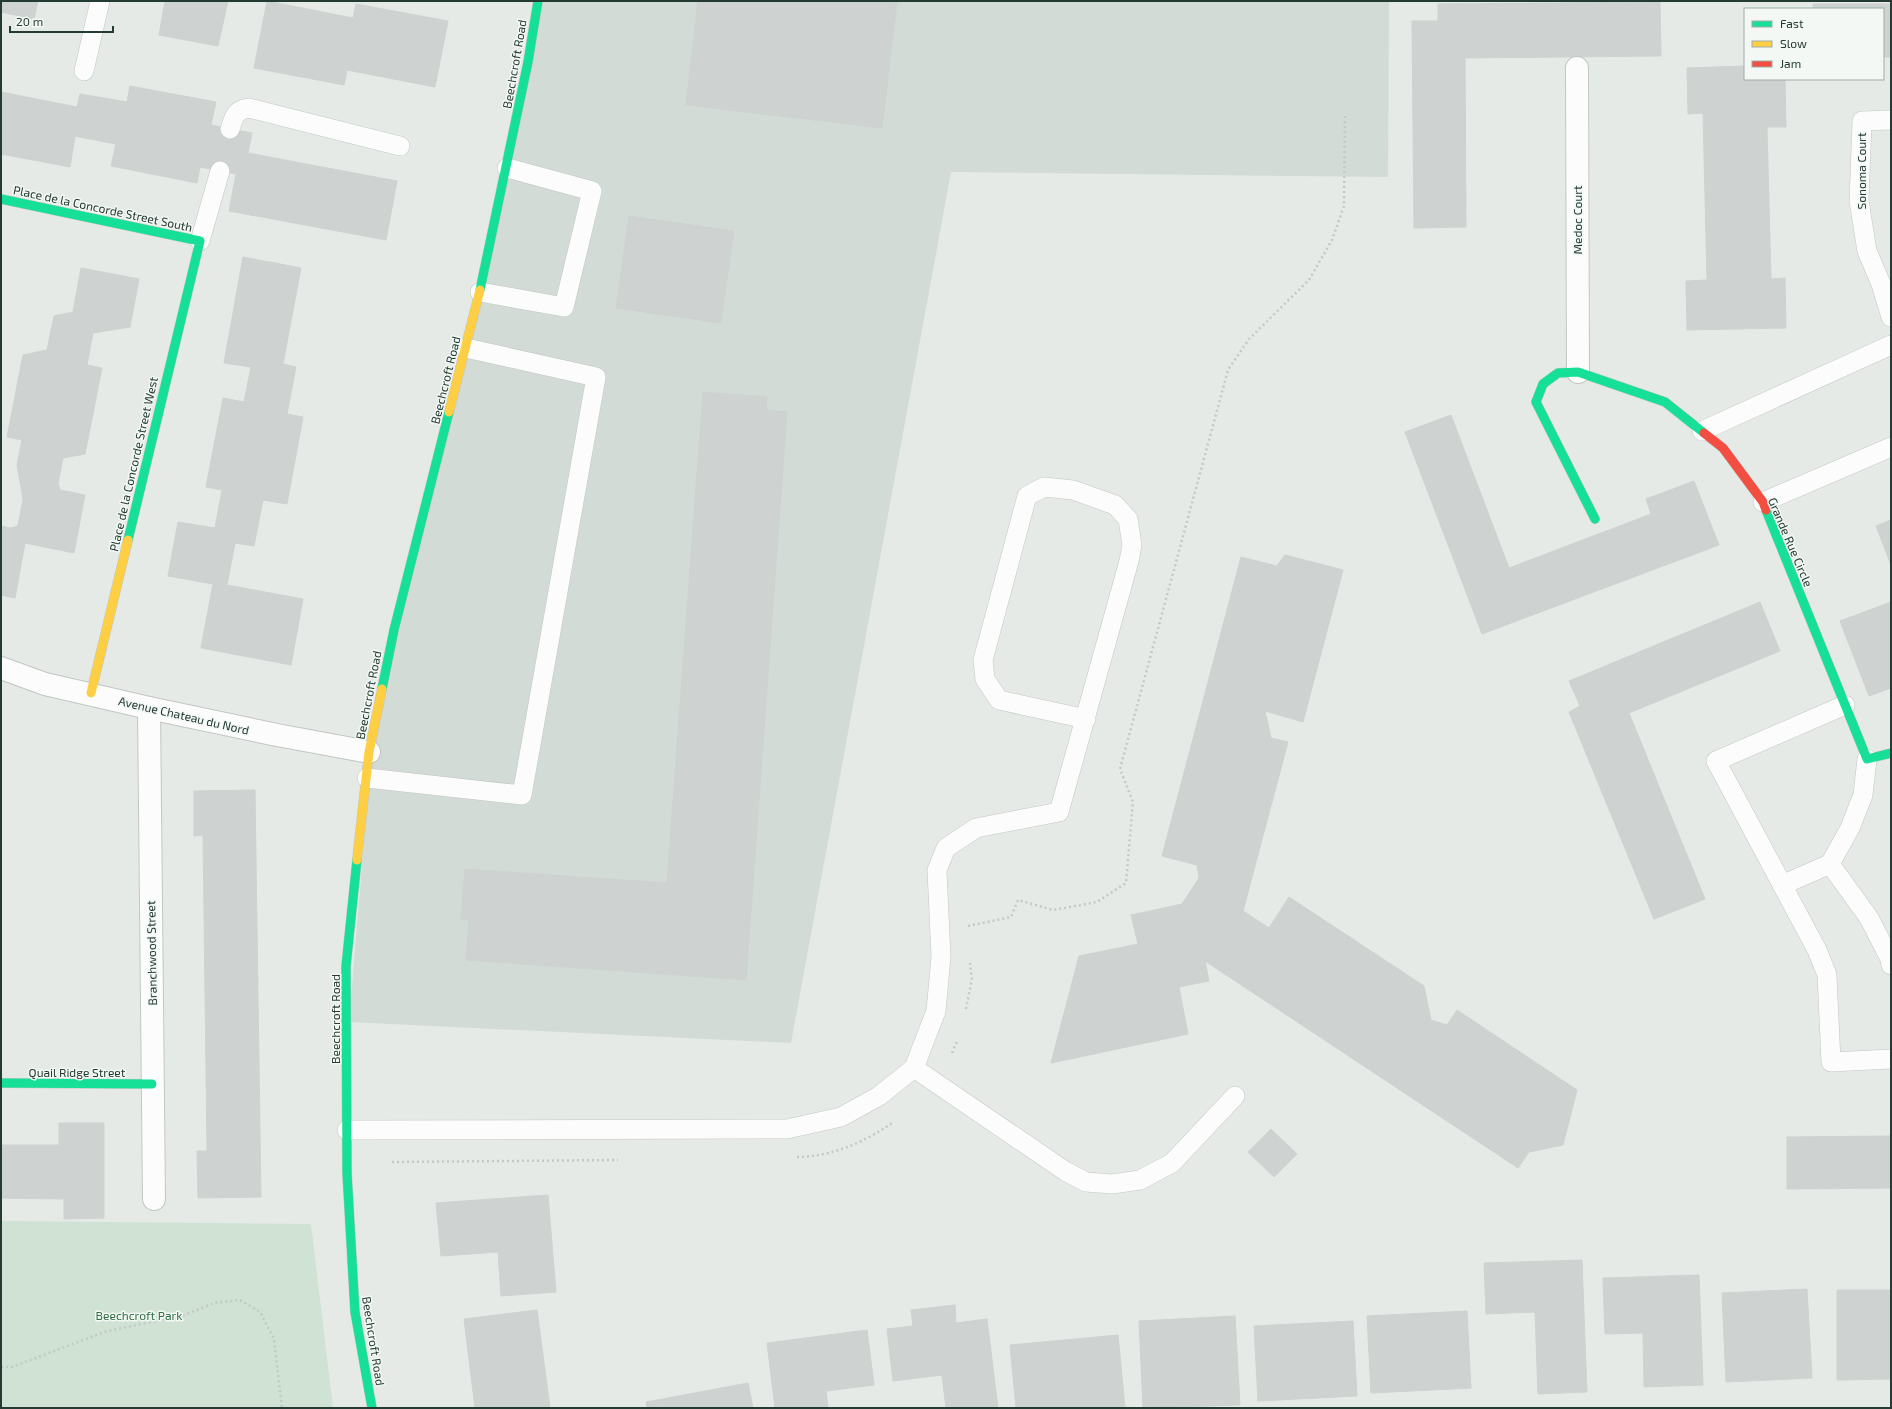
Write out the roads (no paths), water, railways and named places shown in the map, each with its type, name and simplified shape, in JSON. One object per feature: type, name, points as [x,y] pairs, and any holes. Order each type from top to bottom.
[{"type":"street","name":"Beechcroft Road","points":[[372,1408],[355,1312],[347,1173],[346,966],[369,752],[394,630],[480,292],[507,168],[528,62],[538,1]]},
{"type":"street","name":"Medoc Court","points":[[1577,68],[1578,372]]},
{"type":"street","name":"Place de la Concorde Street South","points":[[1,199],[200,242]]},
{"type":"street","name":"Place de la Concorde Street West","points":[[91,693],[200,242]]},
{"type":"street","name":"Grande Rue Circle","points":[[1595,518],[1536,402],[1542,384],[1558,373],[1578,372],[1665,402],[1723,448],[1763,502],[1867,759]]},
{"type":"street","name":"Avenue Chateau du Nord","points":[[1,668],[45,684],[91,693],[149,708],[277,735],[369,752]]},
{"type":"street","name":"Branchwood Street","points":[[149,708],[154,1198]]},
{"type":"street","points":[[1867,759],[1891,753]]},
{"type":"street","name":"Quail Ridge Street","points":[[1,1083],[152,1084]]},
{"type":"lane","points":[[84,71],[100,1]]},
{"type":"lane","points":[[230,128],[235,113],[240,109],[249,108],[400,146]]},
{"type":"lane","name":"Sonoma Court","points":[[1891,120],[1862,121],[1859,201],[1867,251],[1881,284],[1891,317]]},
{"type":"lane","points":[[480,292],[564,307],[592,191],[507,168]]},
{"type":"lane","points":[[200,242],[220,171]]},
{"type":"lane","points":[[1702,431],[1891,345]]},
{"type":"lane","points":[[367,778],[522,795],[596,377],[466,348]]},
{"type":"lane","points":[[1763,502],[1891,447]]},
{"type":"lane","points":[[347,1130],[787,1129],[841,1117],[879,1096],[914,1068],[936,1011],[941,957],[937,870],[946,848],[976,828],[1059,812],[1086,719],[1129,561],[1132,544],[1128,520],[1115,505],[1073,490],[1044,487],[1027,496],[983,660],[985,679],[999,700],[1086,719]]},
{"type":"lane","points":[[1845,705],[1716,761],[1817,950],[1828,975],[1831,1062],[1891,1059]]},
{"type":"lane","points":[[1782,885],[1830,864],[1850,828],[1864,796],[1867,759]]},
{"type":"lane","points":[[1830,864],[1869,918],[1890,959],[1891,965]]},
{"type":"lane","points":[[914,1068],[1065,1171],[1086,1182],[1112,1184],[1140,1180],[1172,1163],[1235,1096]]},
{"type":"park label","name":"Beechcroft Park","points":[[139,1315]]}]
